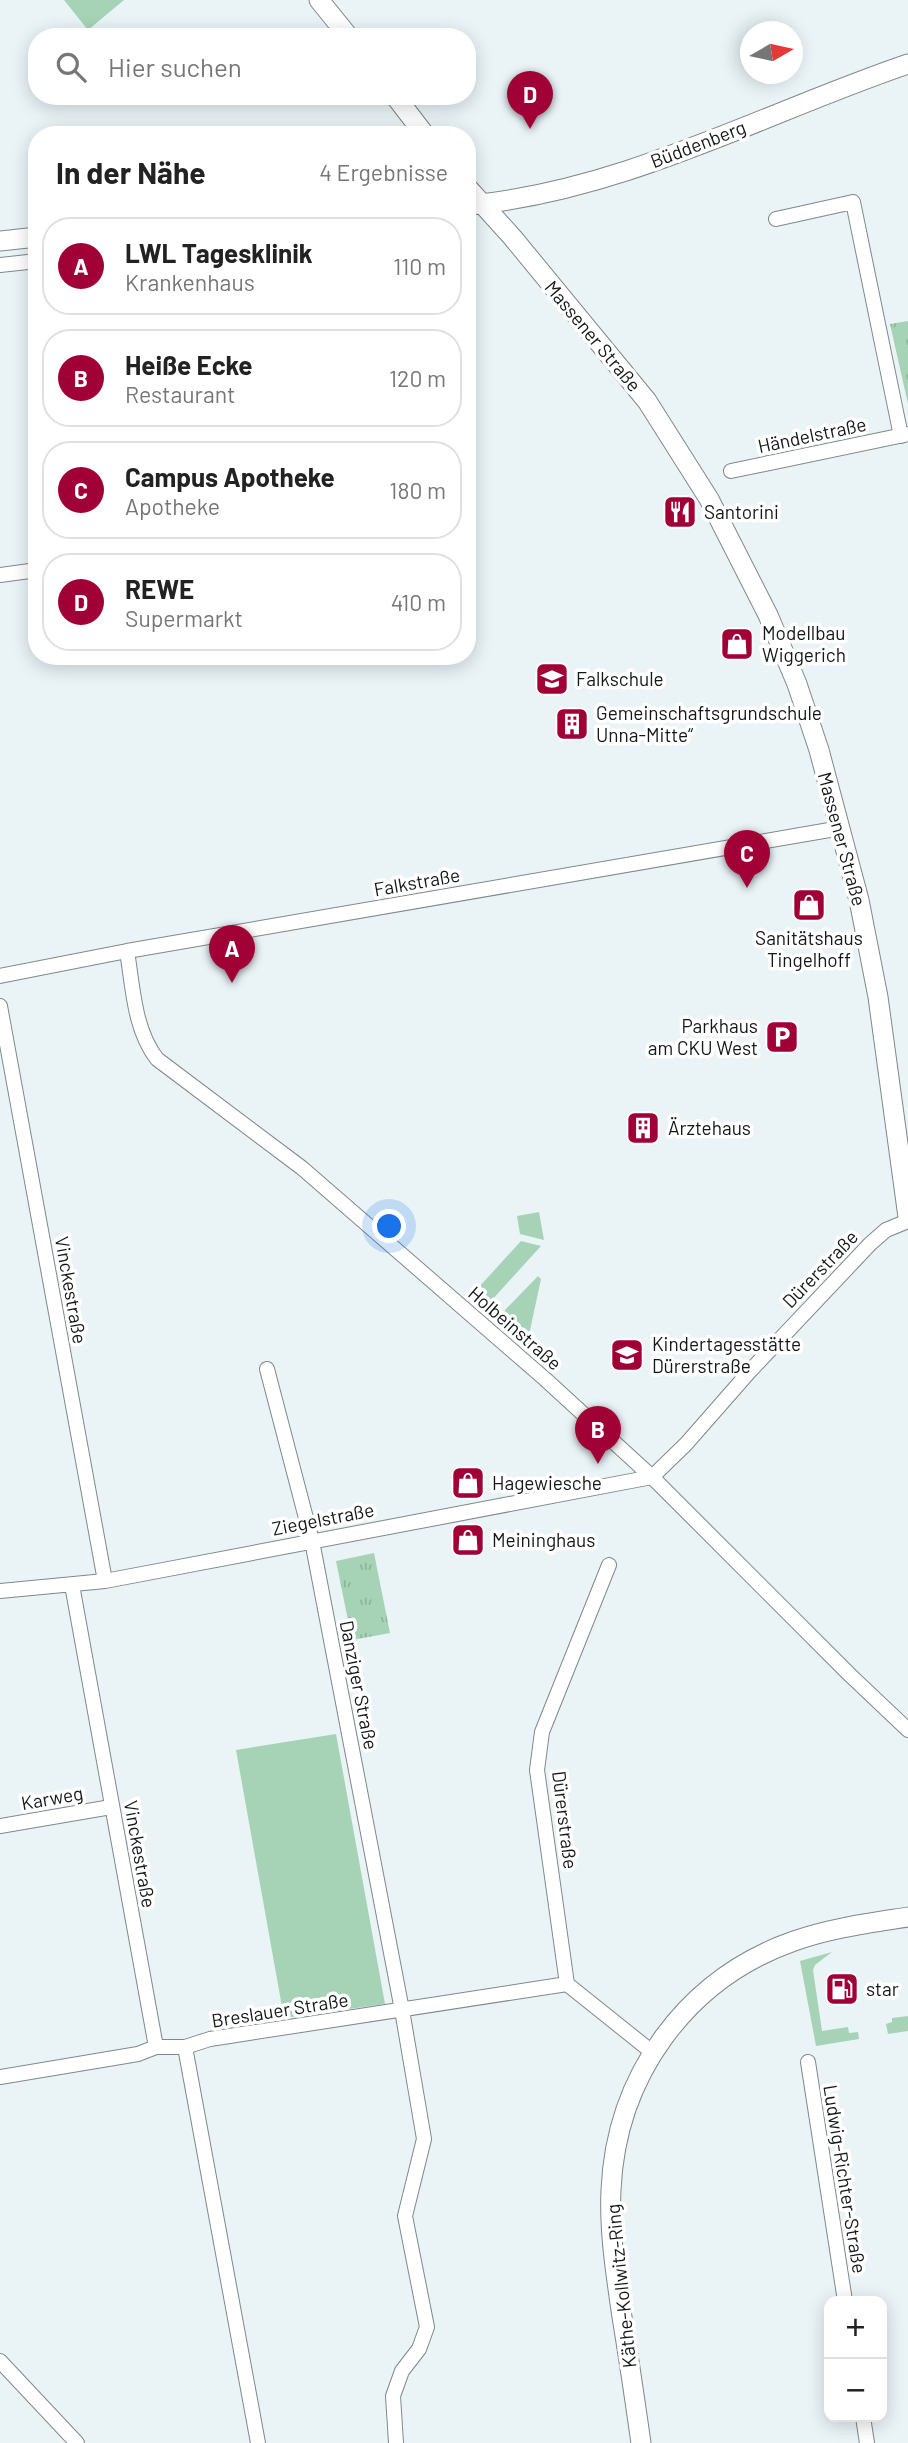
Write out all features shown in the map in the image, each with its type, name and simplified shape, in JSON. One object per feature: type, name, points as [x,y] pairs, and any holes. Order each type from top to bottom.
[{"type":"main road","points":[[319,0],[342,28]]},
{"type":"main road","name":"Büddenberg","points":[[476,204],[545,191],[651,163],[855,82],[908,64]]},
{"type":"main road","points":[[402,105],[418,126]]},
{"type":"main road","name":"Massener Straße","points":[[476,206],[513,238],[647,401],[697,478],[753,582],[797,684],[841,828],[859,900],[872,965],[905,1177],[908,1219]]},
{"type":"main road","points":[[0,241],[28,238]]},
{"type":"main road","name":"Käthe-Kollwitz-Ring","points":[[641,2443],[614,2258],[611,2192],[618,2132],[628,2103],[652,2052],[688,2007],[706,1990],[744,1964],[809,1936],[908,1917]]},
{"type":"street","name":"Händelstraße","points":[[732,471],[904,435],[853,202],[776,219]]},
{"type":"street","points":[[0,265],[28,262]]},
{"type":"street","points":[[0,575],[28,571]]},
{"type":"street","name":"Falkstraße","points":[[0,976],[127,951],[841,828]]},
{"type":"street","name":"Holbeinstraße","points":[[127,951],[139,1027],[146,1045],[157,1059],[302,1168],[545,1379],[652,1477],[908,1730]]},
{"type":"street","name":"Vinckestraße","points":[[0,1006],[105,1581]]},
{"type":"street","name":"Dürerstraße","points":[[652,1477],[686,1444],[750,1371],[870,1244],[886,1230],[908,1219]]},
{"type":"street","name":"Danziger Straße","points":[[267,1369],[312,1541],[402,2010],[424,2139],[405,2216],[426,2327],[419,2349],[402,2371],[393,2396],[396,2443]]},
{"type":"street","name":"Ziegelstraße","points":[[0,1591],[105,1581],[652,1477]]},
{"type":"street","name":"Dürerstraße","points":[[567,1984],[537,1770],[542,1732],[609,1565]]},
{"type":"street","name":"Vinckestraße","points":[[72,1585],[156,2047]]},
{"type":"street","name":"Karweg","points":[[0,1826],[111,1807]]},
{"type":"street","points":[[567,1984],[652,2052]]},
{"type":"street","name":"Breslauer Straße","points":[[0,2077],[138,2054],[156,2047],[185,2047],[210,2039],[567,1984]]},
{"type":"street","points":[[185,2047],[258,2443]]},
{"type":"street","name":"Ludwig-Richter-Straße","points":[[808,2062],[844,2296]]},
{"type":"street","points":[[0,2361],[77,2443]]},
{"type":"street","points":[[864,2422],[867,2443]]},
{"type":"green space","points":[[64,0],[124,0],[90,28],[86,28]]},
{"type":"green space","points":[[908,321],[908,404],[890,324]]},
{"type":"green space","points":[[539,1212],[544,1240],[520,1234],[517,1216]]},
{"type":"green space","points":[[521,1241],[541,1246],[491,1301],[483,1302],[477,1296],[479,1287]]},
{"type":"green space","points":[[538,1276],[541,1279],[529,1335],[524,1336],[504,1315],[505,1310]]},
{"type":"green space","points":[[374,1553],[390,1633],[352,1640],[336,1561]]},
{"type":"green space","points":[[336,1734],[385,2004],[284,2018],[236,1750]]},
{"type":"green space","points":[[832,1952],[815,1965],[813,1970],[822,2031],[848,2027],[849,2033],[858,2032],[859,2039],[816,2046],[800,1961]]},
{"type":"green space","points":[[908,2016],[908,2031],[888,2034],[886,2024],[892,2022],[892,2018]]},
{"type":"place","name":"REWE","points":[[530,129]]},
{"type":"place","name":"Santorini","points":[[680,512]]},
{"type":"place","name":"Modellbau Wiggerich","points":[[737,644]]},
{"type":"place","name":"Falkschule","points":[[552,679]]},
{"type":"place","name":"Gemeinschaftsgrundschule Unna-Mitte“","points":[[572,724]]},
{"type":"place","name":"Campus Apotheke","points":[[747,888]]},
{"type":"place","name":"Sanitätshaus Tingelhoff","points":[[809,905]]},
{"type":"place","name":"LWL Tagesklinik","points":[[232,983]]},
{"type":"place","name":"Parkhaus am CKU West","points":[[782,1037]]},
{"type":"place","name":"Ärztehaus","points":[[643,1128]]},
{"type":"place","name":"Kindertagesstätte Dürerstraße","points":[[627,1355]]},
{"type":"place","name":"Heiße Ecke","points":[[598,1464]]},
{"type":"place","name":"Hagewiesche","points":[[468,1483]]},
{"type":"place","name":"Meininghaus","points":[[468,1540]]},
{"type":"place","name":"star","points":[[842,1989]]}]
